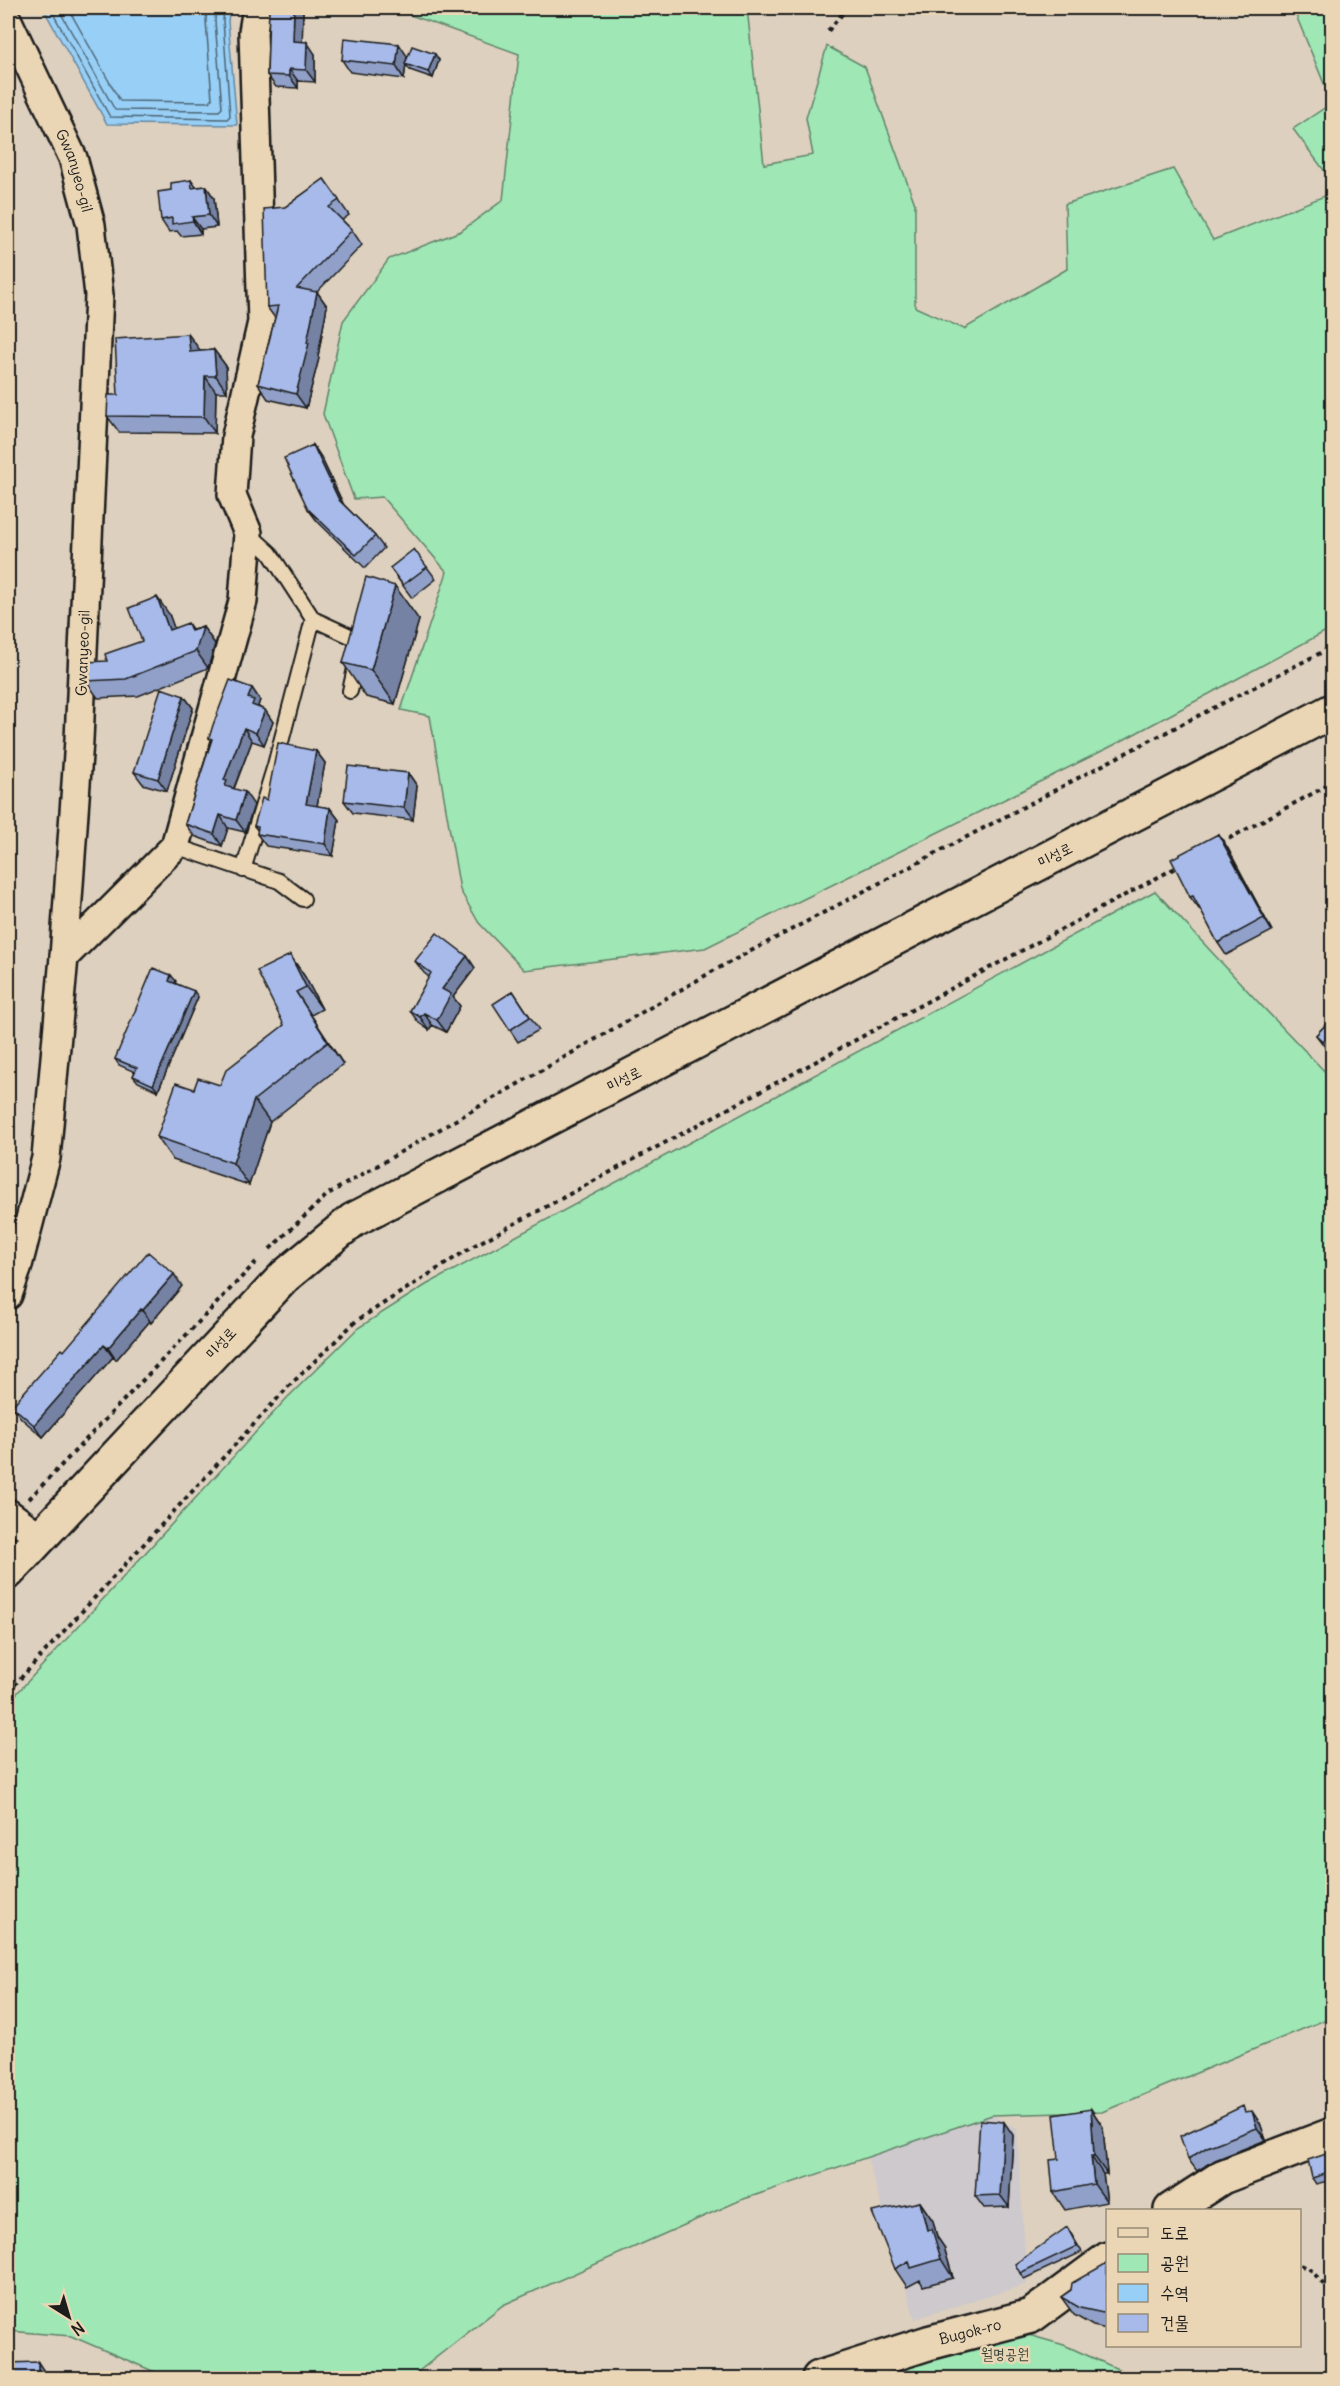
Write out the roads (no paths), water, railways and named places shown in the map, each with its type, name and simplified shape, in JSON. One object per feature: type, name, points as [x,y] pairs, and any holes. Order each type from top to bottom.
[{"type":"street","points":[[64,957],[175,846],[243,601],[248,533],[232,495],[236,436],[262,322],[253,32],[257,8]]},
{"type":"street","name":"Gwanyeo-gil","points":[[8,21],[73,158],[91,225],[99,295],[79,740],[64,957],[46,1158],[8,1295]]},
{"type":"street","name":"미성로","points":[[8,1572],[39,1536],[285,1276],[354,1220],[1332,711]]},
{"type":"street","points":[[8,1513],[39,1536]]},
{"type":"street","points":[[1174,2209],[1222,2177],[1332,2135]]},
{"type":"street","name":"Bugok-ro","points":[[819,2379],[928,2343],[1031,2316],[1106,2260]]},
{"type":"lane","points":[[248,533],[270,554],[313,618],[362,641],[350,691]]},
{"type":"lane","points":[[243,870],[275,765],[313,618]]},
{"type":"lane","points":[[175,846],[279,881],[303,899]]},
{"type":"water","points":[[43,8],[230,8],[228,21],[237,125],[107,124]]},
{"type":"park label","name":"월명공원","points":[[1005,2354]]}]
